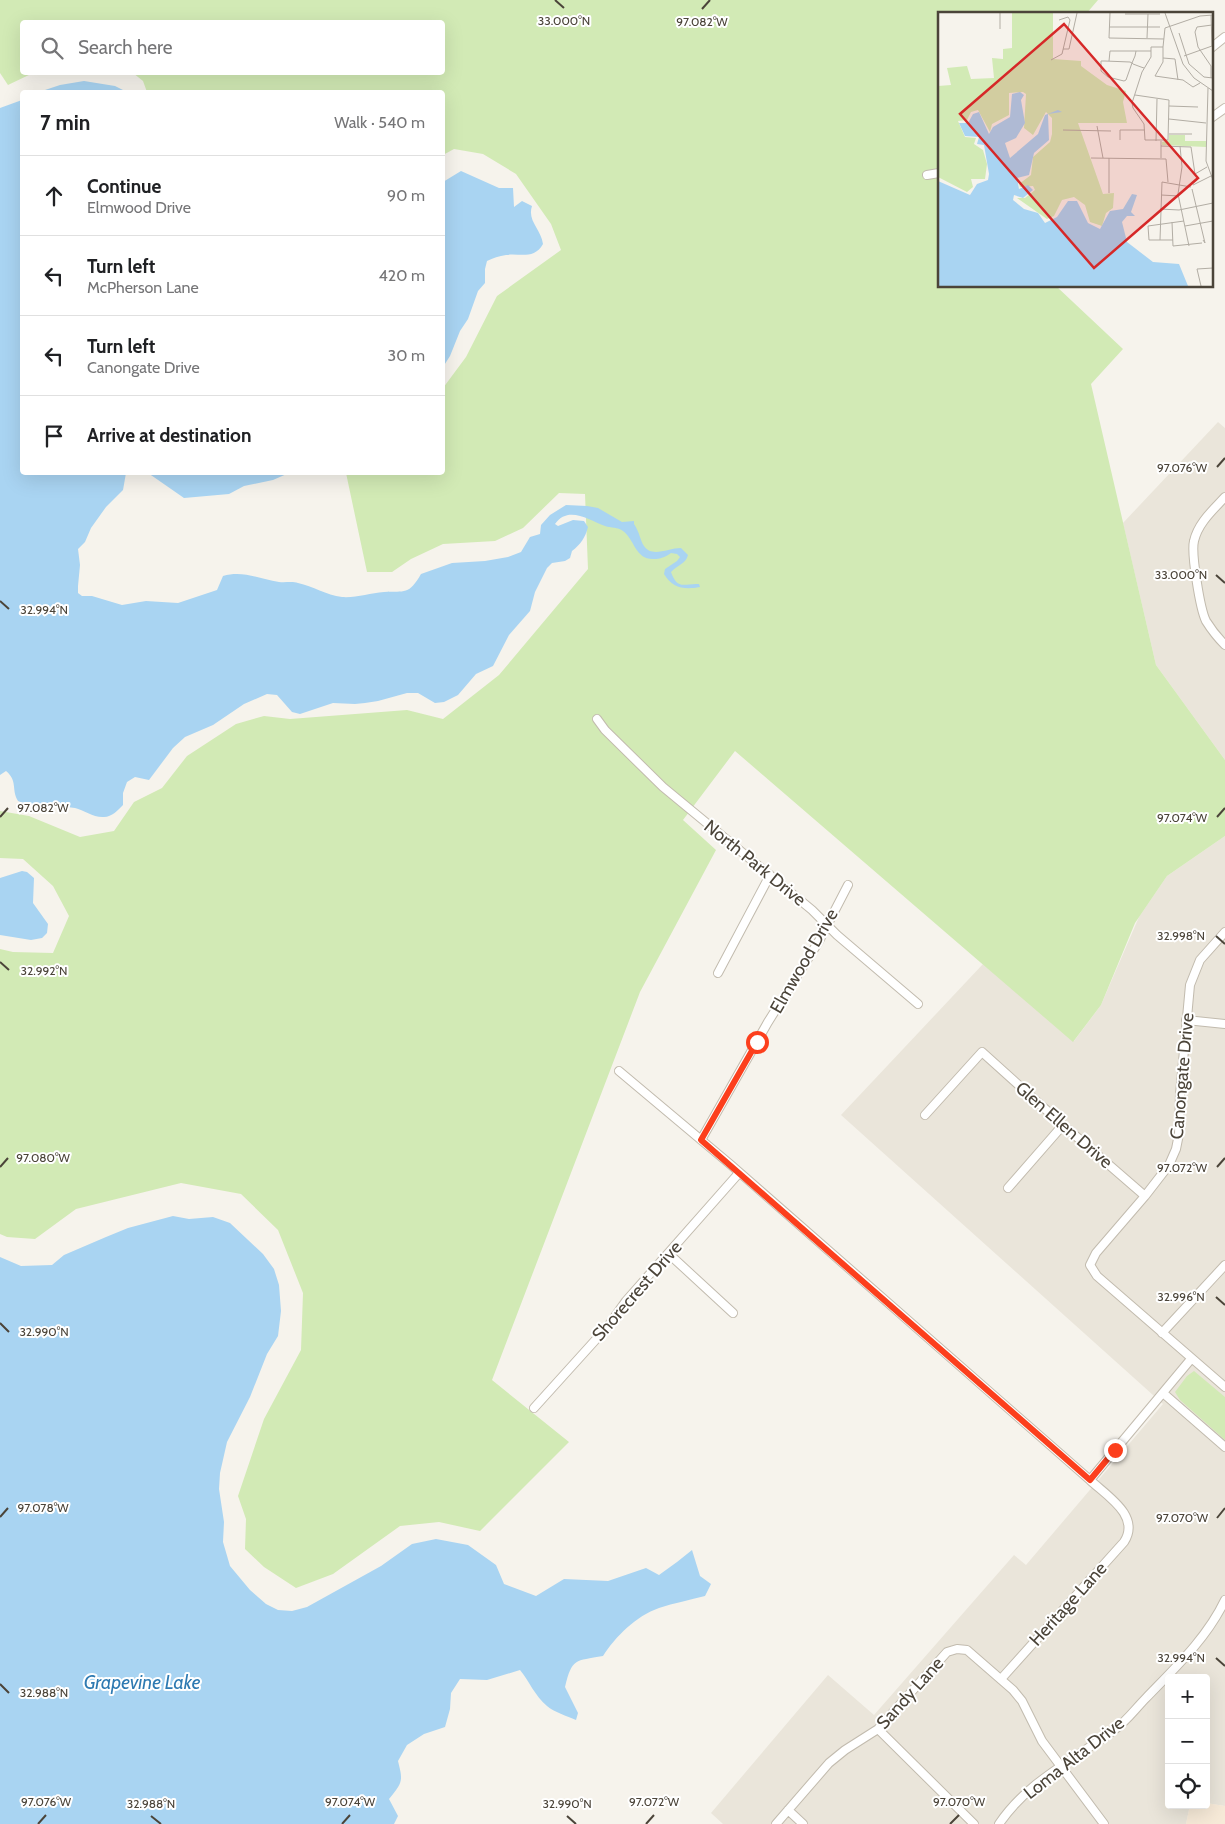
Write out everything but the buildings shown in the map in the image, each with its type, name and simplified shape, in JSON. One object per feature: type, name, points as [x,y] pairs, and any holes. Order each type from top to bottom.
[{"type":"street","points":[[1212,47],[1225,37]]},
{"type":"street","points":[[1212,117],[1225,108]]},
{"type":"street","points":[[927,175],[938,174]]},
{"type":"street","points":[[1225,497],[1204,521],[1194,539],[1193,561],[1206,620],[1225,645]]},
{"type":"street","name":"North Park Drive","points":[[596,719],[604,730],[663,787],[812,910],[918,1004]]},
{"type":"street","points":[[718,973],[770,875]]},
{"type":"street","name":"Elmwood Drive","points":[[701,1140],[733,1082],[819,941],[848,885]]},
{"type":"street","name":"Canongate Drive","points":[[1225,932],[1200,960],[1193,975],[1188,998],[1180,1094],[1179,1134],[1176,1149],[1169,1165],[1096,1253],[1090,1265],[1097,1276],[1225,1388]]},
{"type":"street","points":[[1186,1020],[1225,1024]]},
{"type":"street","name":"Glen Ellen Drive","points":[[925,1115],[982,1052],[1145,1196]]},
{"type":"street","points":[[619,1071],[701,1140],[1090,1480],[1192,1359]]},
{"type":"street","points":[[1008,1188],[1063,1125]]},
{"type":"street","name":"Shorecrest Drive","points":[[534,1408],[739,1173]]},
{"type":"street","points":[[669,1254],[733,1313]]},
{"type":"street","points":[[1162,1334],[1225,1265]]},
{"type":"street","points":[[1163,1393],[1225,1447]]},
{"type":"street","name":"Heritage Lane","points":[[1001,1679],[1124,1542],[1129,1534],[1130,1525],[1125,1513],[1090,1480]]},
{"type":"street","name":"Loma Alta Drive","points":[[999,1824],[1027,1792],[1045,1776],[1120,1726],[1179,1664],[1208,1629],[1225,1600]]},
{"type":"street","name":"Sandy Lane","points":[[776,1824],[830,1762],[878,1729],[947,1652],[957,1649],[967,1650],[1013,1690],[1022,1701],[1042,1741],[1104,1824]]},
{"type":"street","points":[[878,1729],[974,1824]]},
{"type":"street","name":"Sandy Lane","points":[[1092,1807],[1110,1824]]},
{"type":"street","points":[[788,1810],[803,1824]]},
{"type":"shaded area","points":[[1218,422],[1225,428],[1225,760],[1156,665],[1123,523]]},
{"type":"shaded area","points":[[1225,836],[1225,1806],[1210,1804],[1210,1674],[1165,1674],[1165,1809],[1189,1809],[1186,1824],[723,1824],[711,1813],[828,1675],[874,1715],[1014,1555],[1026,1565],[1163,1404],[841,1115],[983,964],[1074,1041],[1101,1005],[1139,917],[1167,876]]},
{"type":"shaded area","points":[[1210,1804],[1225,1806],[1225,1824],[1186,1824],[1189,1809],[1210,1809]]},
{"type":"green space","points":[[0,0],[1098,0],[1088,12],[938,12],[938,288],[1058,288],[1123,349],[1091,384],[1156,665],[1225,760],[1225,836],[1167,876],[1135,923],[1101,1005],[1073,1042],[735,751],[683,820],[716,850],[640,992],[492,1380],[569,1442],[480,1531],[439,1522],[400,1526],[333,1574],[296,1588],[264,1567],[245,1549],[246,1519],[238,1496],[264,1419],[301,1350],[303,1293],[278,1230],[241,1194],[181,1183],[76,1209],[35,1239],[7,1237],[0,1234],[0,949],[13,952],[53,953],[69,916],[53,886],[23,859],[0,858],[0,811],[29,816],[80,837],[114,831],[134,802],[162,788],[187,756],[236,724],[264,716],[290,719],[407,710],[443,719],[499,675],[588,569],[585,494],[559,493],[523,528],[495,541],[443,544],[411,559],[392,572],[367,572],[346,475],[445,475],[445,385],[466,357],[497,296],[561,250],[551,224],[516,174],[483,154],[454,149],[445,154],[445,90],[146,90],[143,81],[136,75],[445,75],[445,20],[20,20],[20,75],[29,75],[8,85],[0,73]]},
{"type":"green space","points":[[1194,1371],[1225,1397],[1225,1440],[1180,1400],[1175,1392],[1187,1376]]},
{"type":"water","points":[[84,81],[115,86],[123,90],[45,90]]},
{"type":"water","points":[[20,101],[20,475],[126,475],[123,490],[106,507],[91,528],[85,542],[78,549],[80,565],[78,593],[82,596],[92,596],[122,605],[146,601],[178,603],[217,590],[223,576],[230,574],[279,582],[296,582],[342,597],[402,591],[410,589],[421,574],[452,563],[485,561],[508,557],[521,552],[530,537],[540,534],[541,525],[550,515],[566,505],[598,508],[622,522],[634,521],[647,550],[661,552],[681,548],[688,555],[687,558],[671,572],[679,584],[699,584],[700,587],[679,587],[667,579],[664,574],[665,569],[677,561],[680,557],[677,554],[671,553],[658,559],[647,558],[639,553],[627,535],[621,530],[579,516],[566,515],[555,524],[558,526],[573,520],[584,521],[588,527],[586,534],[572,551],[570,558],[565,561],[552,563],[547,568],[535,592],[530,611],[509,635],[493,666],[476,674],[458,695],[444,702],[435,703],[418,693],[407,693],[365,703],[333,703],[300,714],[292,712],[277,695],[267,694],[244,704],[213,725],[185,737],[173,748],[149,780],[135,777],[127,782],[123,793],[123,805],[110,816],[100,817],[75,808],[39,806],[18,801],[10,775],[6,771],[0,775],[0,108]]},
{"type":"water","points":[[461,171],[499,188],[513,188],[514,207],[522,201],[532,206],[531,216],[543,244],[531,254],[506,255],[487,261],[485,283],[478,291],[468,319],[460,331],[445,364],[445,181]]},
{"type":"water","points":[[151,475],[284,475],[273,480],[244,486],[229,494],[184,498]]},
{"type":"water","points":[[22,871],[27,872],[34,878],[33,903],[48,924],[47,933],[42,938],[31,940],[0,935],[0,878]]},
{"type":"water","name":"Grapevine Lake","points":[[173,1216],[189,1219],[213,1217],[230,1223],[263,1254],[274,1269],[279,1285],[281,1311],[278,1336],[267,1354],[250,1397],[227,1442],[220,1473],[219,1489],[224,1522],[223,1542],[230,1566],[250,1590],[266,1604],[278,1610],[292,1611],[307,1607],[381,1566],[412,1544],[436,1539],[468,1545],[496,1565],[504,1584],[536,1596],[564,1579],[608,1581],[646,1568],[659,1575],[692,1550],[700,1576],[711,1584],[705,1596],[665,1606],[642,1616],[627,1627],[603,1656],[576,1662],[570,1671],[565,1687],[578,1713],[576,1720],[547,1706],[539,1698],[520,1670],[487,1680],[460,1679],[451,1693],[450,1709],[445,1727],[424,1734],[407,1745],[398,1761],[401,1781],[389,1799],[398,1816],[394,1824],[0,1824],[0,1257],[21,1266],[52,1265],[64,1255],[128,1228]]},
{"type":"route","points":[[757,1042],[701,1140],[732,1165],[1090,1480],[1115,1450]]}]
